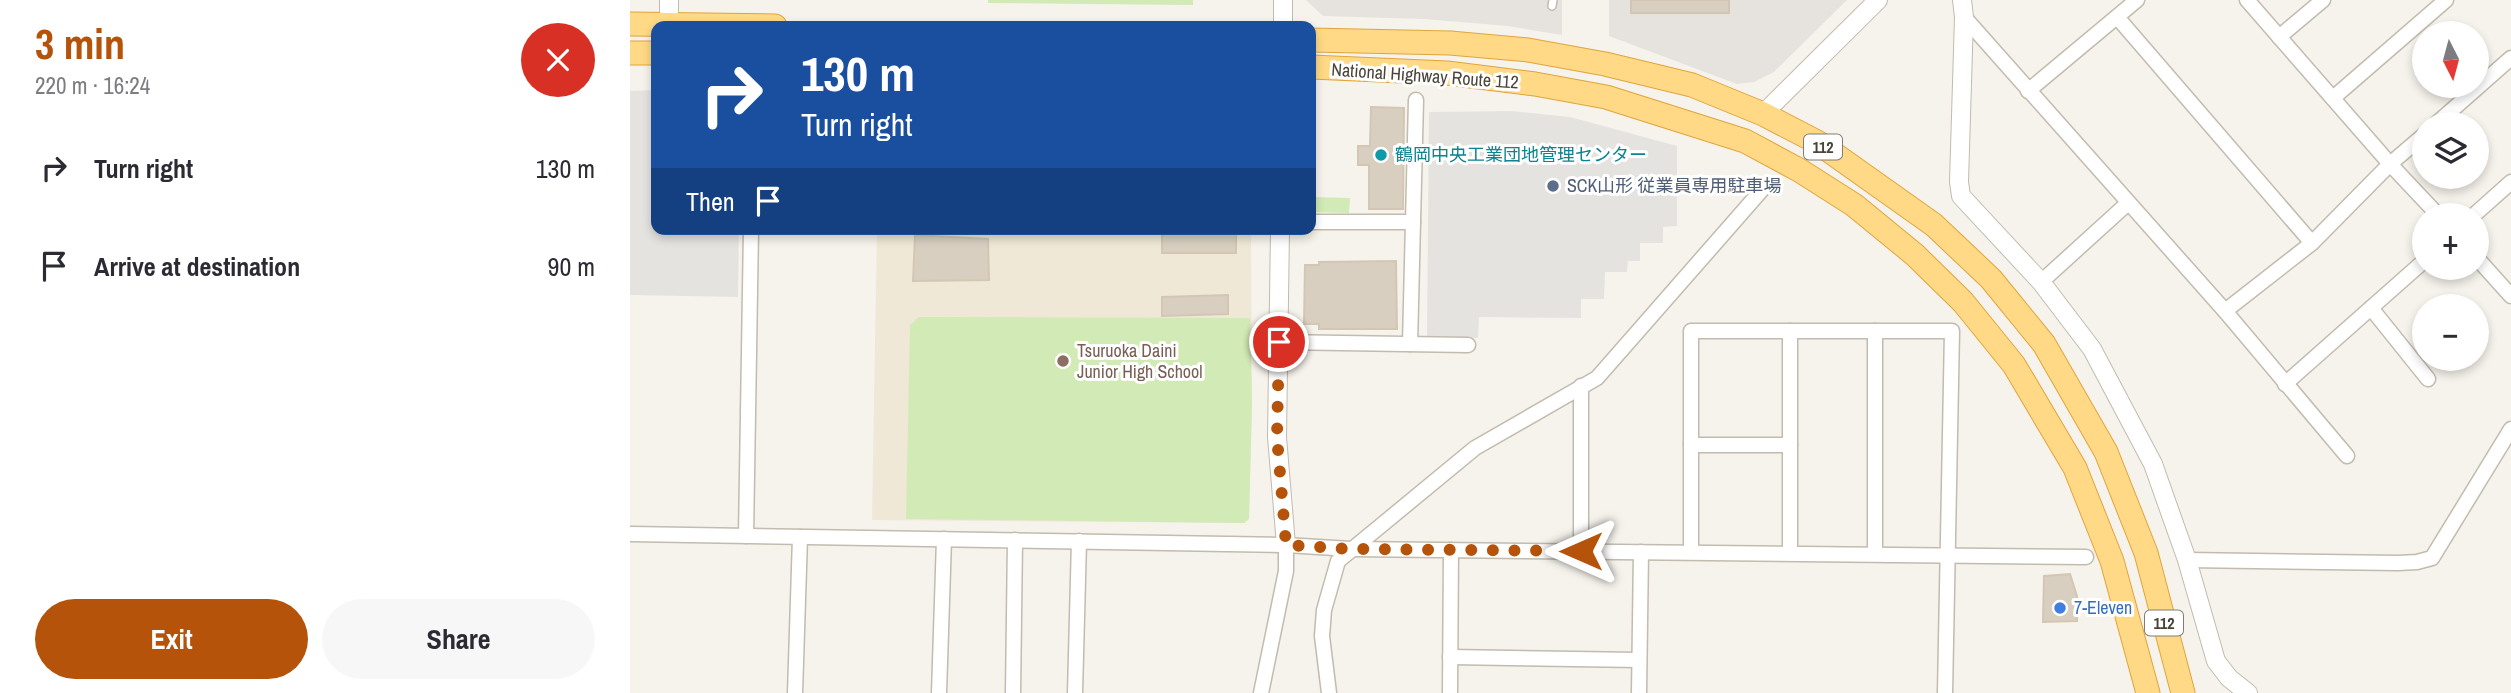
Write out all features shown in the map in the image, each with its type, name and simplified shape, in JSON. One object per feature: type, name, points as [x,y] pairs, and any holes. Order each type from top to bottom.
[{"type":"highway","points":[[630,24],[651,24]]},
{"type":"highway","name":"National Highway Route 112","points":[[1316,40],[1450,43],[1528,50],[1605,64],[1692,85],[1763,114],[1818,142],[1934,225],[1992,279],[2044,344],[2076,397],[2111,464],[2146,552],[2183,693]]},
{"type":"highway","points":[[630,53],[651,53]]},
{"type":"highway","name":"National Highway Route 112","points":[[1316,67],[1447,73],[1535,84],[1606,97],[1745,141],[1799,170],[1854,205],[1915,255],[1963,302],[2014,365],[2076,468],[2112,561],[2148,693]]},
{"type":"street","points":[[669,0],[669,21]]},
{"type":"street","points":[[1283,0],[1283,21]]},
{"type":"street","points":[[1763,114],[1878,0]]},
{"type":"street","points":[[2028,90],[2137,0]]},
{"type":"street","points":[[2247,0],[2427,203]]},
{"type":"street","points":[[2279,37],[2323,0]]},
{"type":"street","points":[[2333,98],[2446,0]]},
{"type":"street","points":[[1963,9],[2028,90],[2225,312],[2347,456]]},
{"type":"street","points":[[1963,9],[1959,182],[1961,196],[2041,282],[2092,349],[2153,464],[2188,560],[2216,661],[2229,678],[2248,693]]},
{"type":"street","points":[[2117,17],[2312,243]]},
{"type":"street","points":[[2450,112],[2511,58]]},
{"type":"street","points":[[1410,344],[1416,100]]},
{"type":"street","points":[[2225,312],[2312,243],[2412,145]]},
{"type":"street","points":[[2488,203],[2511,183]]},
{"type":"street","points":[[1329,693],[1322,636],[1324,610],[1338,561],[1475,448],[1597,378],[1767,184]]},
{"type":"street","points":[[2041,282],[2128,203]]},
{"type":"street","points":[[1316,222],[1413,222]]},
{"type":"street","points":[[746,536],[751,235]]},
{"type":"street","points":[[1261,693],[1286,571],[1277,437],[1280,235]]},
{"type":"street","points":[[2489,271],[2511,296]]},
{"type":"street","points":[[2285,384],[2412,272]]},
{"type":"street","points":[[2371,308],[2428,379]]},
{"type":"street","points":[[1691,552],[1691,331],[1952,331],[1945,693]]},
{"type":"street","points":[[1790,331],[1790,553]]},
{"type":"street","points":[[1875,331],[1875,554]]},
{"type":"street","points":[[1279,342],[1468,345]]},
{"type":"street","points":[[1581,386],[1581,551]]},
{"type":"street","points":[[2188,560],[2398,563],[2432,558],[2511,429]]},
{"type":"street","points":[[1691,445],[1790,445]]},
{"type":"street","points":[[630,534],[1286,545],[1351,549],[2087,557]]},
{"type":"street","points":[[794,693],[800,537]]},
{"type":"street","points":[[939,693],[944,539]]},
{"type":"street","points":[[1013,693],[1015,540]]},
{"type":"street","points":[[1075,693],[1079,541]]},
{"type":"street","points":[[1450,693],[1451,550]]},
{"type":"street","points":[[1639,693],[1641,552]]},
{"type":"street","points":[[1450,657],[1639,660]]},
{"type":"shaded area","points":[[1306,0],[1562,0],[1562,35],[1508,26],[1424,19],[1323,16]]},
{"type":"shaded area","points":[[1609,0],[1847,0],[1774,72],[1754,82],[1737,84],[1609,36]]},
{"type":"shaded area","points":[[651,90],[651,235],[739,235],[738,297],[630,295],[630,91]]},
{"type":"shaded area","name":"SCK山形 従業員専用駐車場","points":[[1511,111],[1570,117],[1677,146],[1677,226],[1663,227],[1663,243],[1640,243],[1640,261],[1628,261],[1627,272],[1605,272],[1604,299],[1581,299],[1581,318],[1479,317],[1478,338],[1427,337],[1429,112]]},
{"type":"shaded area","name":"Tsuruoka Daini Junior High School","points":[[877,235],[1251,235],[1252,404],[1249,519],[1244,523],[872,520]]},
{"type":"green space","points":[[988,0],[1193,0],[1193,5],[988,3]]},
{"type":"green space","points":[[1316,197],[1350,198],[1349,213],[1316,212]]},
{"type":"green space","name":"Tsuruoka Daini Junior High School","points":[[919,317],[1250,318],[1252,404],[1249,519],[1244,523],[906,519],[910,325]]},
{"type":"building","points":[[1631,0],[1729,0],[1729,13],[1631,13]]},
{"type":"building","name":"鶴岡中央工業団地管理センター","points":[[1371,107],[1404,108],[1403,209],[1369,209],[1369,165],[1358,165],[1358,146],[1370,146]]},
{"type":"building","points":[[915,235],[988,239],[989,280],[913,281]]},
{"type":"building","points":[[1162,235],[1236,235],[1236,253],[1162,253]]},
{"type":"building","points":[[1396,261],[1397,329],[1319,329],[1319,324],[1304,324],[1305,265],[1319,265],[1319,262]]},
{"type":"building","points":[[1228,295],[1228,314],[1162,316],[1162,297]]},
{"type":"building","name":"7-Eleven","points":[[2070,574],[2077,596],[2077,621],[2043,622],[2044,576]]},
{"type":"place","name":"鶴岡中央工業団地管理センター","points":[[1381,155]]},
{"type":"place","name":"SCK山形 従業員専用駐車場","points":[[1553,186]]},
{"type":"place","name":"Tsuruoka Daini Junior High School","points":[[1063,361]]},
{"type":"place","name":"7-Eleven","points":[[2060,608]]},
{"type":"route","points":[[1279,342],[1277,437],[1286,545],[1351,549],[1581,551]]}]
